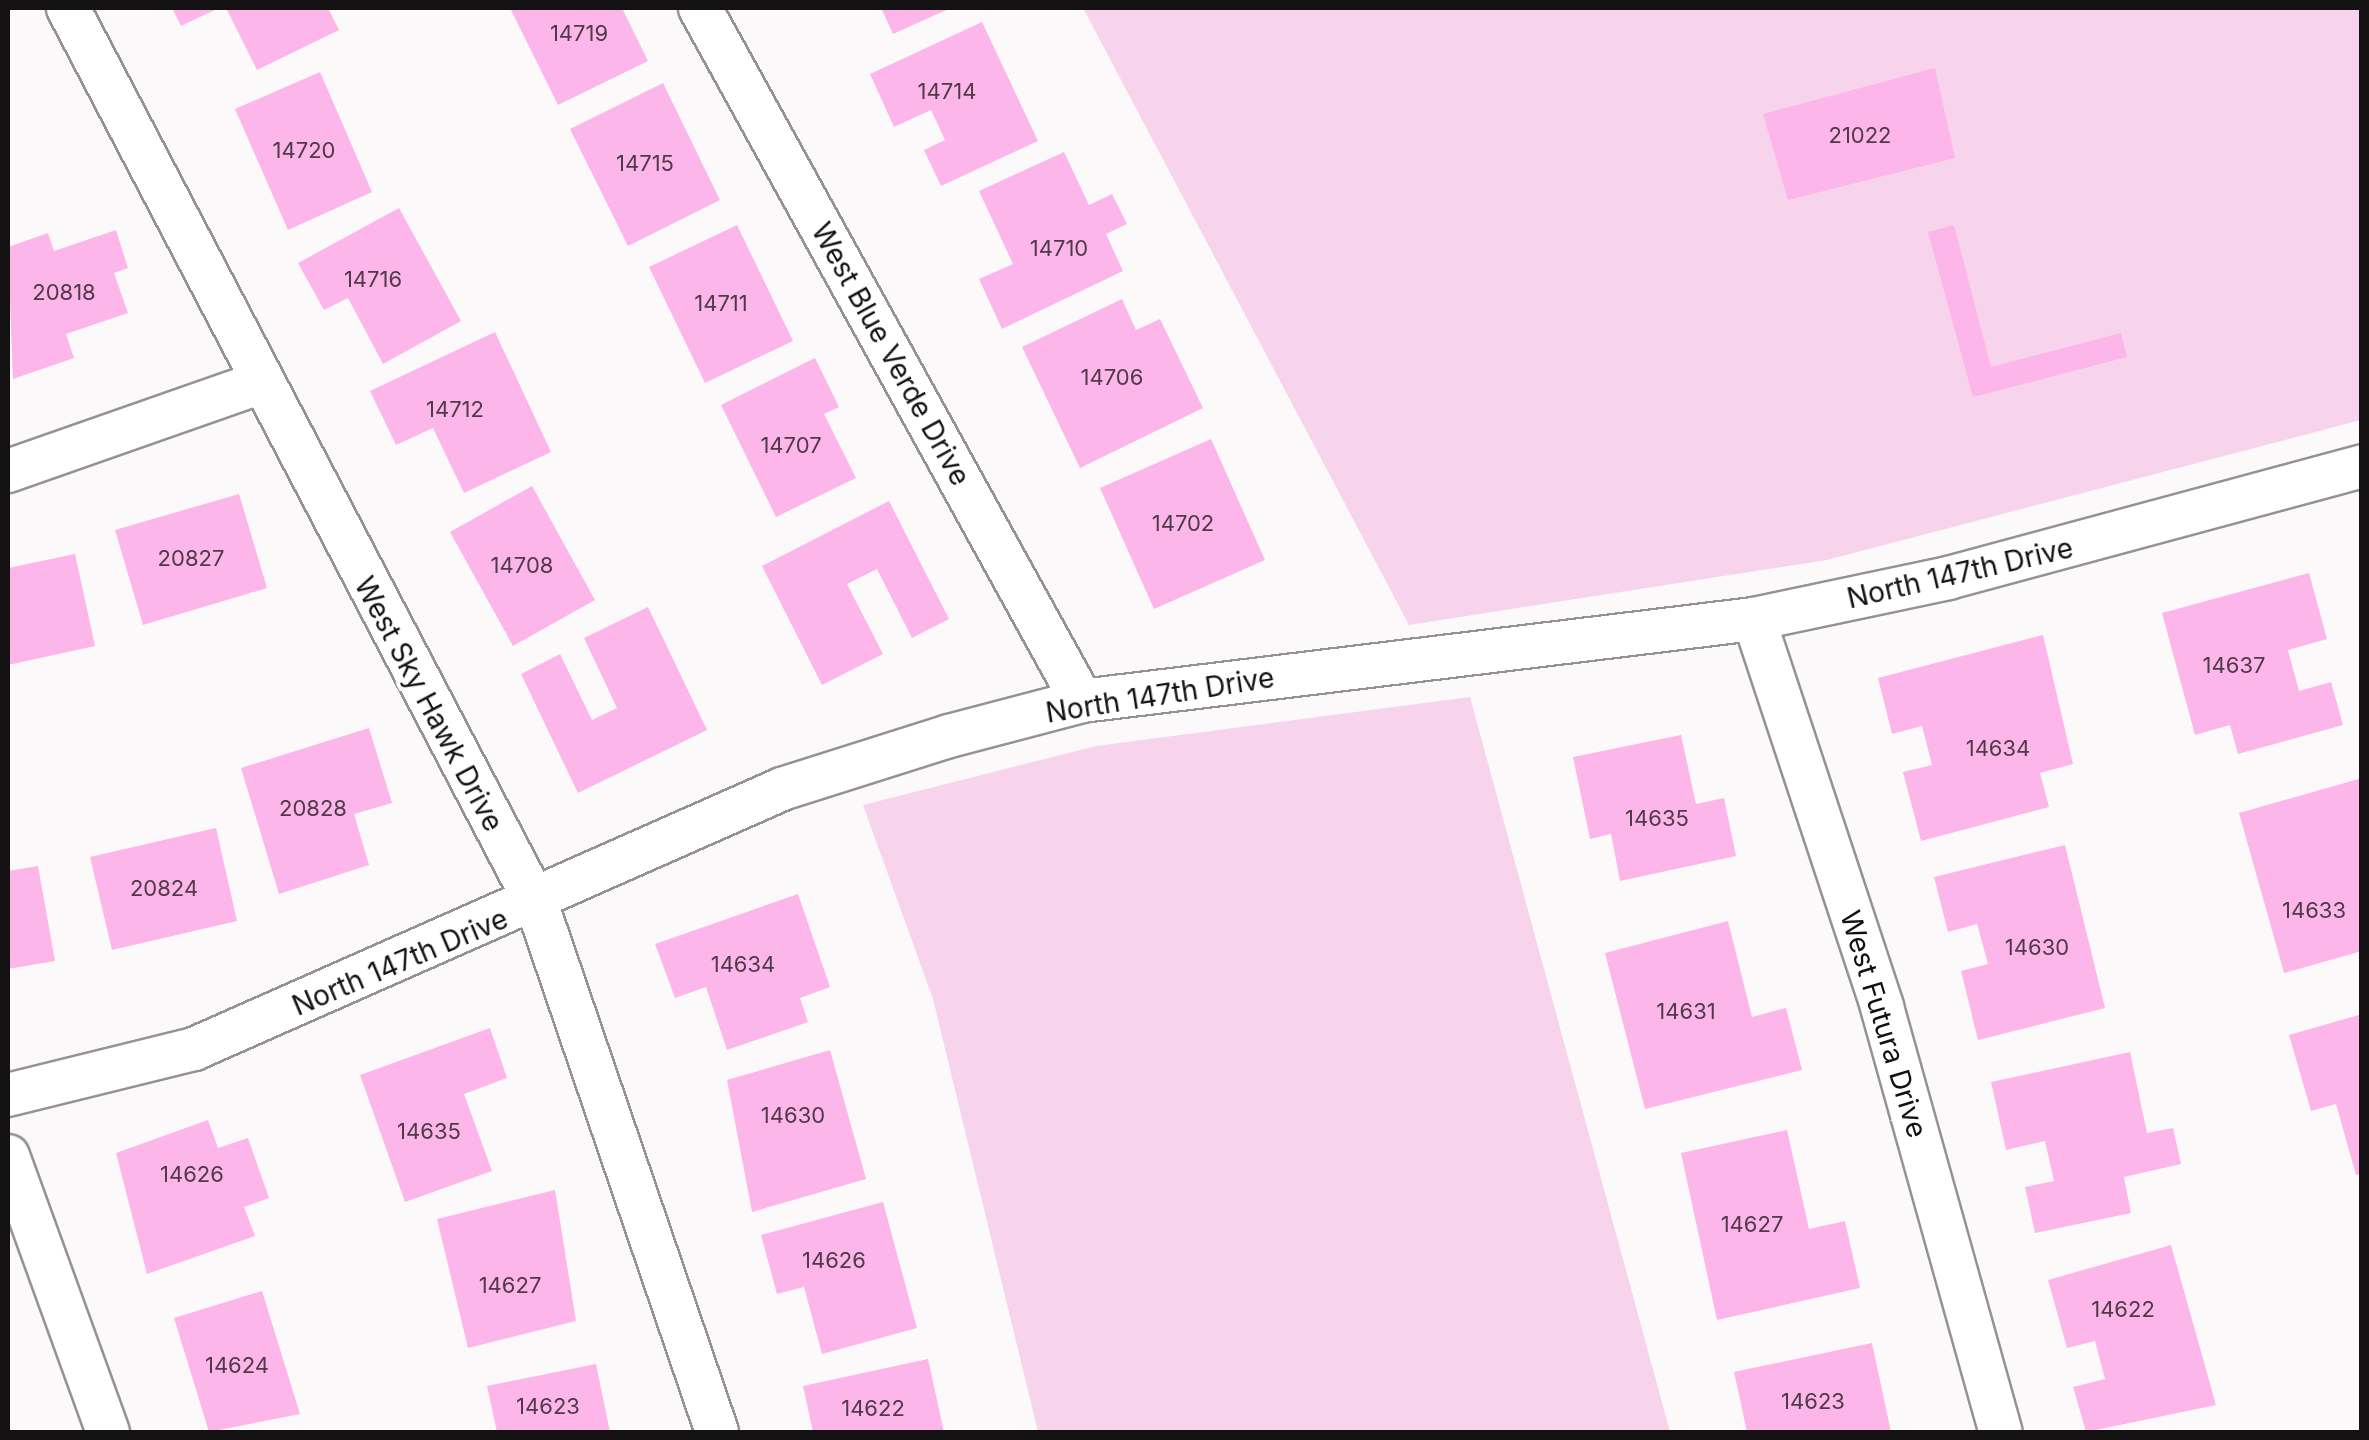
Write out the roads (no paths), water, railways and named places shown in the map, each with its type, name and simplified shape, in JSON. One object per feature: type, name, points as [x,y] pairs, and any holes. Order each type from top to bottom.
[{"type":"street","name":"West Sky Hawk Drive","points":[[68,8],[257,384],[537,905],[717,1432]]},
{"type":"street","name":"West Blue Verde Drive","points":[[700,8],[1082,701]]},
{"type":"street","points":[[8,472],[257,384]]},
{"type":"street","name":"North 147th Drive","points":[[8,1095],[194,1049],[537,905],[782,789],[1082,701],[1754,619],[1966,574],[2362,466]]},
{"type":"street","name":"West Futura Drive","points":[[1754,619],[1882,1007],[2001,1432]]},
{"type":"street","points":[[8,1156],[108,1432]]}]
